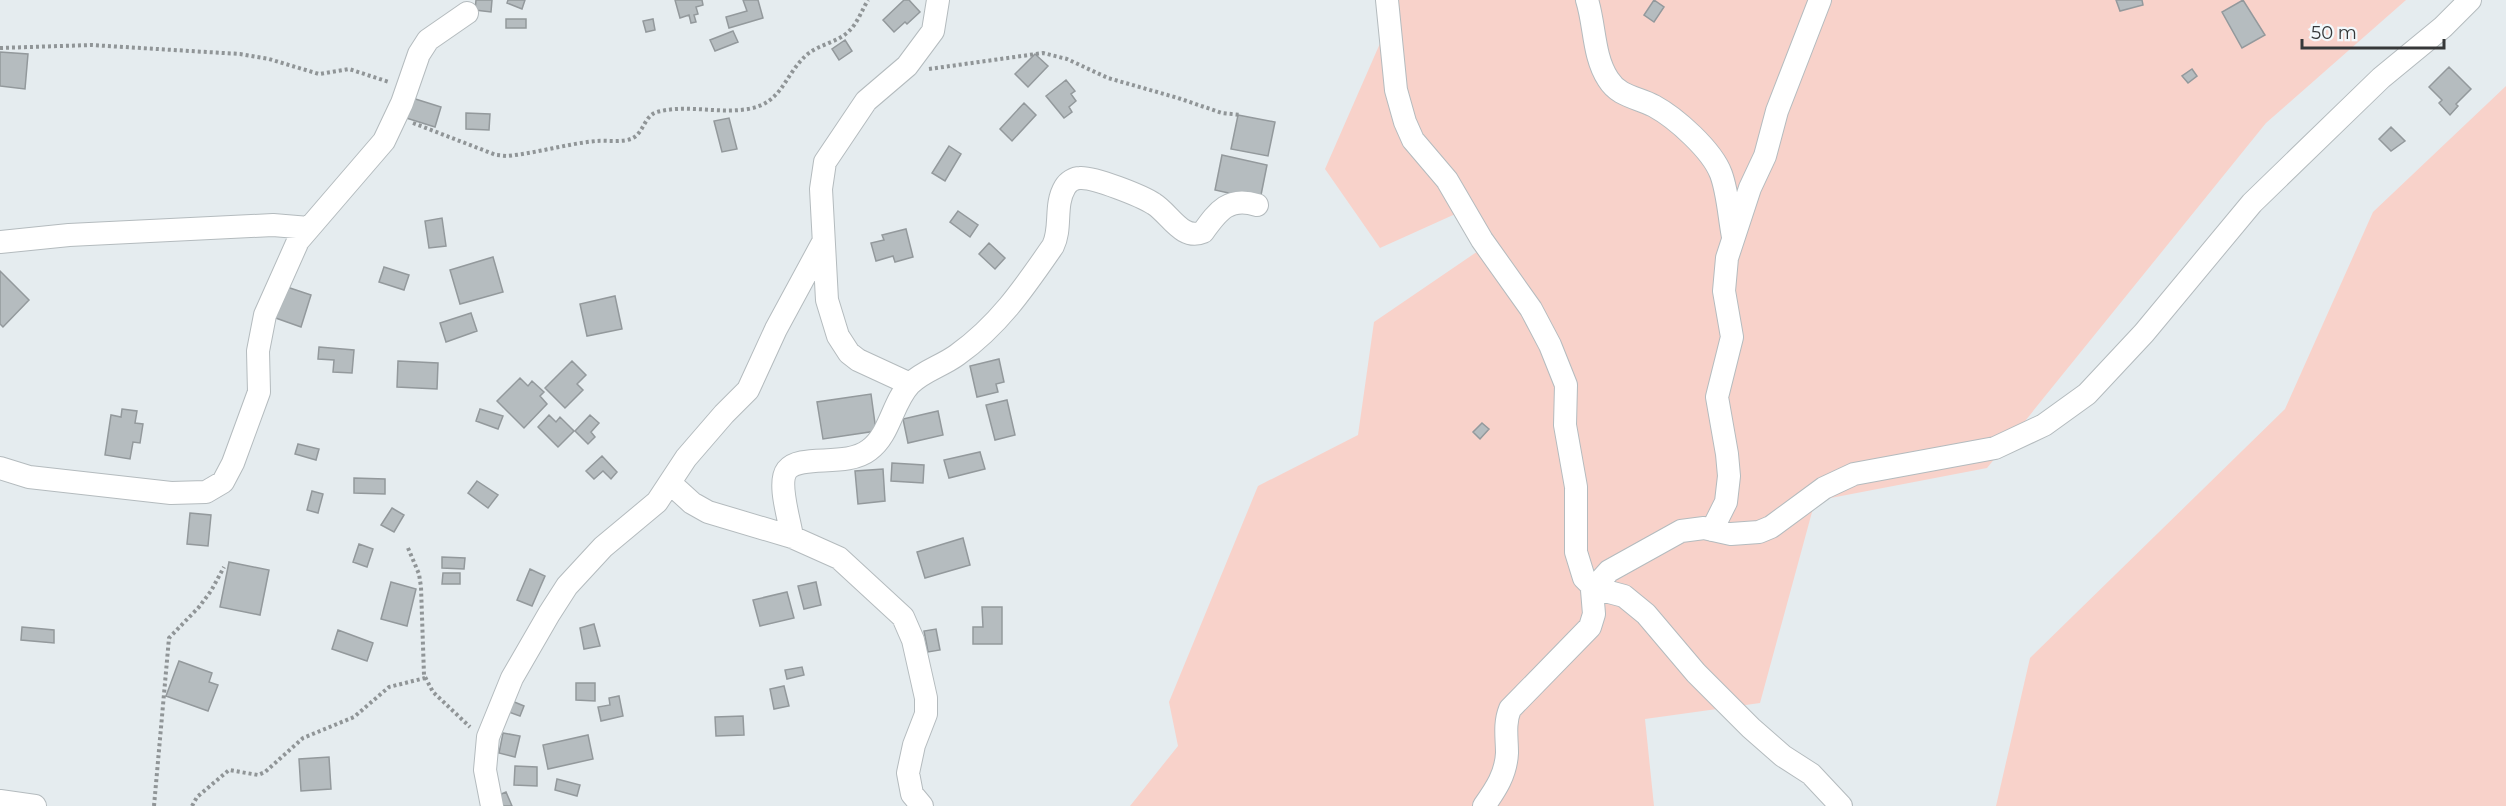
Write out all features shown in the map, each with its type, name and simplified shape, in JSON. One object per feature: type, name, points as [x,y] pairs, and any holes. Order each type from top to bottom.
[{"type":"street","points":[[910,384],[868,366],[843,346],[829,309],[822,243],[821,189],[825,162],[872,94],[907,66],[933,31],[938,0]]},
{"type":"street","points":[[1387,0],[1395,90],[1413,140],[1447,180],[1482,240],[1531,309],[1550,345],[1566,385],[1564,425],[1576,487],[1576,552],[1584,578],[1594,588],[1624,596],[1646,614],[1696,673],[1751,728],[1784,756],[1811,774],[1841,806]]},
{"type":"street","points":[[1587,0],[1596,45],[1607,78],[1623,95],[1654,107],[1677,122],[1710,154],[1721,173],[1733,238]]},
{"type":"street","points":[[1712,530],[1726,502],[1729,476],[1717,397],[1732,337],[1724,283],[1727,258],[1750,188],[1765,156],[1777,111],[1820,0]]},
{"type":"street","points":[[1484,806],[1500,784],[1505,769],[1506,721],[1510,710],[1590,627],[1594,614],[1592,594],[1594,588],[1609,571],[1672,535],[1695,528],[1731,534],[1759,531],[1771,527],[1831,484],[1854,474],[1995,448],[2044,425],[2086,394],[2144,333],[2252,203],[2380,78],[2443,27],[2470,0]]},
{"type":"street","points":[[0,468],[29,477],[171,493],[194,494],[215,488],[223,482],[233,463],[259,392],[258,351],[267,308],[298,241],[384,141],[396,116],[419,54],[428,40],[467,13]]},
{"type":"street","points":[[792,537],[783,490],[784,475],[788,469],[797,462],[848,460],[869,451],[875,445],[896,404],[910,384],[957,355],[999,320],[1053,246],[1058,233],[1063,192],[1075,178],[1082,177],[1114,187],[1154,204],[1181,229],[1191,234],[1203,232],[1217,213],[1241,201],[1257,206]]},
{"type":"street","points":[[0,242],[69,235],[273,225],[309,228]]},
{"type":"street","points":[[492,806],[485,770],[486,750],[512,678],[549,614],[567,586],[603,547],[648,511],[686,458],[723,414],[748,390],[776,329],[822,243]]},
{"type":"street","points":[[670,483],[692,503],[708,512],[792,537],[839,558],[898,611],[907,623],[926,698],[926,714],[914,745],[908,773],[912,794],[921,806]]},
{"type":"street","points":[[0,801],[35,806]]},
{"type":"path","points":[[396,116],[501,156],[532,153],[596,141],[630,139],[636,135],[647,119],[660,112],[689,107],[723,111],[765,105],[777,96],[798,64],[811,52],[851,30],[868,0]]},
{"type":"path","points":[[0,48],[90,45],[240,54],[269,59],[319,74],[343,69],[355,70],[407,88]]},
{"type":"path","points":[[899,74],[1042,53],[1066,58],[1108,78],[1222,113],[1242,115]]},
{"type":"path","points":[[408,548],[419,574],[421,587],[425,678],[433,692],[469,726],[486,750]]},
{"type":"path","points":[[154,806],[169,638],[199,607],[224,567]]},
{"type":"path","points":[[192,806],[197,797],[229,770],[261,774],[303,738],[354,717],[389,687],[425,678]]},
{"type":"shaded area","points":[[1399,0],[2406,0],[2266,123],[1987,468],[1815,501],[1760,703],[1645,719],[1654,806],[1130,806],[1178,746],[1169,702],[1258,486],[1358,435],[1374,322],[1481,249],[1462,211],[1380,248],[1325,169]]},
{"type":"shaded area","points":[[2506,86],[2506,806],[1996,806],[2030,658],[2285,409],[2373,212]]},
{"type":"building","points":[[476,0],[492,0],[491,12],[475,10]]},
{"type":"building","points":[[508,0],[525,0],[522,9],[507,3]]},
{"type":"building","points":[[675,0],[702,0],[703,5],[696,7],[698,14],[694,15],[696,22],[691,23],[689,15],[680,18]]},
{"type":"building","points":[[743,0],[758,0],[763,18],[729,28],[726,17],[747,11]]},
{"type":"building","points":[[904,0],[909,0],[920,12],[894,32],[883,20]]},
{"type":"building","points":[[1654,0],[1664,7],[1654,22],[1644,15]]},
{"type":"building","points":[[2116,0],[2142,0],[2143,5],[2120,11]]},
{"type":"building","points":[[2243,0],[2265,35],[2242,48],[2222,12]]},
{"type":"building","points":[[506,19],[526,19],[526,28],[506,28]]},
{"type":"building","points":[[653,19],[655,30],[646,32],[643,21]]},
{"type":"building","points":[[733,31],[738,42],[715,51],[710,40]]},
{"type":"building","points":[[845,40],[852,51],[839,60],[832,49]]},
{"type":"building","points":[[0,52],[28,54],[25,89],[0,86]]},
{"type":"building","points":[[1035,54],[1048,66],[1028,87],[1015,74]]},
{"type":"building","points":[[2449,67],[2471,89],[2456,104],[2458,106],[2450,115],[2439,103],[2442,100],[2429,87]]},
{"type":"building","points":[[2192,69],[2197,76],[2188,83],[2182,76]]},
{"type":"building","points":[[1066,80],[1075,91],[1071,94],[1076,101],[1069,107],[1072,112],[1064,118],[1046,96]]},
{"type":"building","points":[[409,97],[441,107],[435,127],[403,117]]},
{"type":"building","points":[[1024,103],[1036,115],[1012,141],[1000,129]]},
{"type":"building","points":[[466,113],[490,114],[489,130],[466,129]]},
{"type":"building","points":[[1238,115],[1275,122],[1268,156],[1231,149]]},
{"type":"building","points":[[729,118],[737,149],[722,152],[714,121]]},
{"type":"building","points":[[2391,127],[2405,141],[2391,151],[2379,139]]},
{"type":"building","points":[[949,146],[961,154],[945,181],[932,173]]},
{"type":"building","points":[[1222,155],[1267,165],[1260,200],[1215,190]]},
{"type":"building","points":[[958,211],[978,225],[970,237],[950,222]]},
{"type":"building","points":[[442,218],[446,246],[429,248],[425,221]]},
{"type":"building","points":[[906,229],[913,257],[895,262],[893,256],[876,261],[871,243],[884,240],[882,235]]},
{"type":"building","points":[[989,243],[1005,258],[995,269],[979,254]]},
{"type":"building","points":[[493,257],[503,292],[460,304],[450,270]]},
{"type":"building","points":[[384,267],[409,275],[404,290],[379,282]]},
{"type":"building","points":[[0,271],[29,300],[3,327],[0,324]]},
{"type":"building","points":[[281,285],[311,295],[301,327],[270,316]]},
{"type":"building","points":[[615,296],[622,329],[587,336],[580,304]]},
{"type":"building","points":[[471,313],[477,331],[446,342],[440,323]]},
{"type":"building","points":[[319,347],[354,350],[352,373],[333,372],[334,360],[318,359]]},
{"type":"building","points":[[999,359],[1004,382],[996,384],[998,392],[977,397],[970,366]]},
{"type":"building","points":[[398,361],[438,363],[437,389],[397,387]]},
{"type":"building","points":[[572,361],[586,375],[577,384],[583,390],[565,408],[545,388]]},
{"type":"building","points":[[520,378],[528,386],[532,381],[544,392],[540,396],[547,404],[524,428],[497,401]]},
{"type":"building","points":[[871,394],[876,431],[823,439],[817,402]]},
{"type":"building","points":[[1007,400],[1015,435],[995,440],[986,405]]},
{"type":"building","points":[[122,409],[137,411],[135,423],[143,424],[140,443],[133,442],[130,459],[105,455],[111,415],[121,417]]},
{"type":"building","points":[[480,409],[503,416],[498,429],[476,421]]},
{"type":"building","points":[[938,411],[943,435],[908,443],[903,419]]},
{"type":"building","points":[[549,415],[556,422],[560,417],[574,431],[558,447],[538,427]]},
{"type":"building","points":[[590,415],[599,423],[591,432],[595,437],[588,444],[575,431]]},
{"type":"building","points":[[1482,423],[1489,429],[1480,439],[1473,432]]},
{"type":"building","points":[[298,444],[319,449],[316,460],[295,454]]},
{"type":"building","points":[[980,452],[985,469],[949,478],[944,460]]},
{"type":"building","points":[[602,456],[617,472],[611,479],[603,471],[594,479],[586,471]]},
{"type":"building","points":[[892,463],[924,465],[923,483],[891,481]]},
{"type":"building","points":[[883,469],[885,501],[858,504],[855,471]]},
{"type":"building","points":[[354,478],[385,479],[385,494],[354,493]]},
{"type":"building","points":[[477,481],[498,495],[488,508],[468,493]]},
{"type":"building","points":[[312,491],[323,494],[318,513],[307,510]]},
{"type":"building","points":[[392,508],[404,515],[394,532],[381,525]]},
{"type":"building","points":[[190,513],[211,515],[208,546],[187,544]]},
{"type":"building","points":[[963,538],[970,565],[925,578],[917,552]]},
{"type":"building","points":[[359,544],[373,549],[367,567],[353,562]]},
{"type":"building","points":[[442,557],[465,558],[464,569],[442,568]]},
{"type":"building","points":[[229,562],[269,570],[260,615],[220,607]]},
{"type":"building","points":[[530,569],[545,576],[532,606],[517,600]]},
{"type":"building","points":[[443,573],[460,573],[460,584],[442,584]]},
{"type":"building","points":[[391,582],[416,589],[407,626],[381,619]]},
{"type":"building","points":[[816,582],[821,605],[804,609],[798,586]]},
{"type":"building","points":[[787,592],[794,618],[760,626],[753,600]]},
{"type":"building","points":[[982,607],[1002,607],[1002,644],[973,644],[973,627],[983,627]]},
{"type":"building","points":[[594,624],[600,646],[584,649],[580,628]]},
{"type":"building","points":[[22,627],[54,630],[54,643],[21,640]]},
{"type":"building","points":[[936,629],[940,650],[928,652],[924,631]]},
{"type":"building","points":[[338,630],[373,643],[367,661],[332,649]]},
{"type":"building","points":[[179,661],[212,673],[209,682],[218,685],[208,711],[166,696]]},
{"type":"building","points":[[802,667],[804,675],[787,679],[785,670]]},
{"type":"building","points":[[576,683],[595,683],[595,701],[576,700]]},
{"type":"building","points":[[784,686],[789,706],[774,709],[770,689]]},
{"type":"building","points":[[619,696],[623,716],[601,721],[598,707],[610,705],[609,698]]},
{"type":"building","points":[[507,699],[524,706],[520,716],[503,710]]},
{"type":"building","points":[[743,716],[744,735],[716,736],[715,717]]},
{"type":"building","points":[[503,733],[520,736],[515,757],[499,753]]},
{"type":"building","points":[[588,735],[593,759],[548,769],[543,745]]},
{"type":"building","points":[[329,757],[331,789],[301,791],[299,759]]},
{"type":"building","points":[[515,766],[537,767],[537,786],[514,785]]},
{"type":"building","points":[[557,779],[580,785],[577,796],[555,790]]},
{"type":"building","points":[[506,792],[512,806],[503,806],[499,795]]}]
